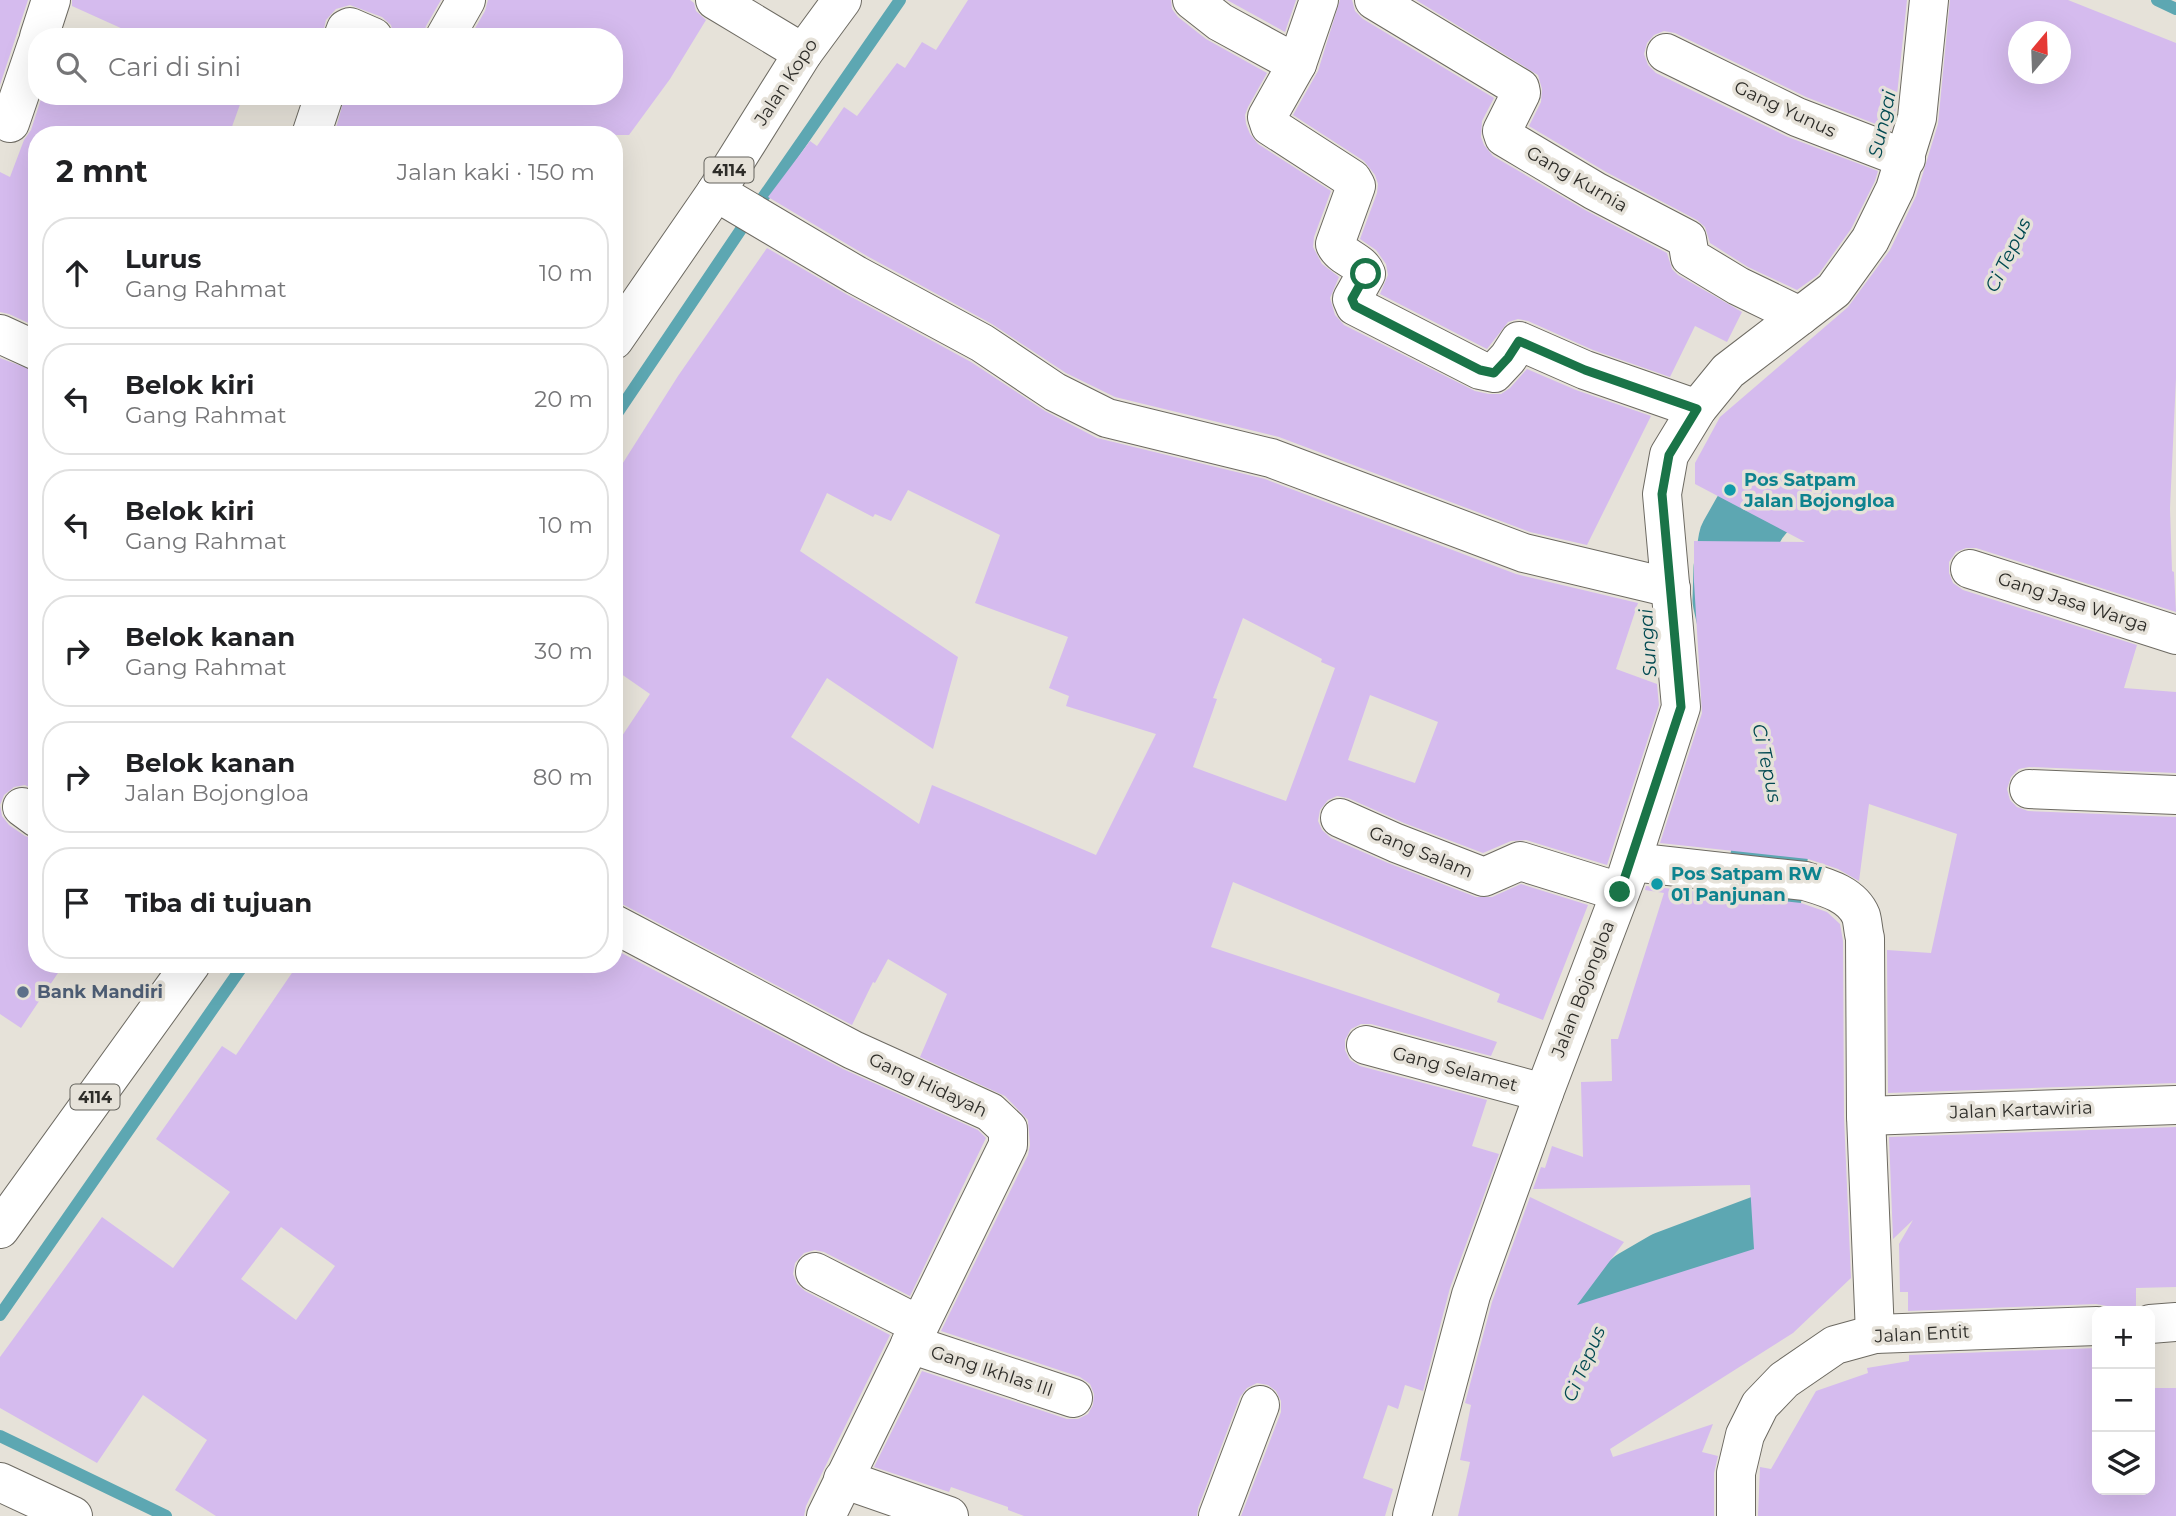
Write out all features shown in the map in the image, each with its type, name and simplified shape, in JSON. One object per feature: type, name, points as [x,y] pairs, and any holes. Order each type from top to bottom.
[{"type":"street","points":[[42,28],[51,0]]},
{"type":"street","points":[[450,28],[466,0]]},
{"type":"street","points":[[715,0],[803,53]]},
{"type":"street","name":"Jalan Kopo","points":[[623,327],[716,192],[803,53],[842,0]]},
{"type":"street","points":[[1192,0],[1220,22],[1297,64]]},
{"type":"street","points":[[1319,0],[1297,64],[1267,117],[1270,126],[1352,179],[1356,186],[1335,244],[1338,251],[1364,268],[1366,274],[1352,299],[1355,306],[1480,370],[1494,373],[1519,341],[1585,370],[1686,405]]},
{"type":"street","points":[[1374,0],[1415,11]]},
{"type":"street","name":"Jalan Bojongloa","points":[[1412,1516],[1471,1295],[1627,874],[1681,707],[1662,494],[1669,455],[1686,405],[1834,290],[1870,240],[1895,189],[1898,157],[1917,118],[1929,0]]},
{"type":"street","name":"Gang Kurnia","points":[[1415,11],[1520,88],[1521,93],[1502,131],[1504,137],[1595,191],[1687,239],[1690,257],[1738,286],[1800,316]]},
{"type":"street","name":"Gang Yunus","points":[[1666,53],[1797,117],[1898,157]]},
{"type":"street","points":[[10,123],[28,70]]},
{"type":"street","points":[[314,126],[321,105]]},
{"type":"street","points":[[716,192],[856,275],[982,343],[1055,392],[1107,418],[1271,458],[1524,553],[1671,588]]},
{"type":"street","points":[[0,334],[28,347]]},
{"type":"street","name":"Gang Jasa Warga","points":[[1970,569],[2176,635]]},
{"type":"street","points":[[2029,789],[2176,795]]},
{"type":"street","name":"Gang Salam","points":[[1340,818],[1484,877],[1520,860],[1627,874],[1747,874],[1805,881],[1831,890],[1851,902],[1861,915],[1864,938],[1866,1116],[1875,1334]]},
{"type":"street","name":"Gang Hidayah","points":[[623,929],[853,1051],[990,1112],[1007,1129],[1008,1145],[826,1516]]},
{"type":"street","name":"4114","points":[[0,1229],[185,973]]},
{"type":"street","name":"Gang Selamet","points":[[1366,1045],[1544,1093]]},
{"type":"street","name":"Jalan Kartawiria","points":[[1866,1116],[2176,1105]]},
{"type":"street","name":"Gang Ikhlas III","points":[[815,1272],[915,1335],[1073,1398]]},
{"type":"street","points":[[2155,1324],[2176,1322]]},
{"type":"street","name":"Jalan Entit","points":[[1736,1516],[1736,1473],[1745,1436],[1760,1405],[1784,1380],[1835,1345],[1875,1334],[2092,1326]]},
{"type":"street","points":[[1218,1516],[1260,1405]]},
{"type":"street","points":[[843,1479],[949,1516]]},
{"type":"street","points":[[0,1482],[73,1516]]},
{"type":"building","points":[[0,0],[28,0],[0,85]]},
{"type":"building","points":[[72,0],[441,0],[425,28],[392,28],[382,17],[350,5],[336,9],[326,20],[324,28],[121,28],[72,6]]},
{"type":"building","points":[[488,0],[690,0],[696,11],[706,20],[670,79],[629,135],[623,135],[623,126],[337,126],[342,105],[623,105],[623,28],[475,28]]},
{"type":"building","points":[[968,0],[1171,0],[1172,9],[1178,17],[1206,39],[1267,73],[1248,107],[1246,124],[1258,144],[1331,191],[1314,237],[1313,247],[1322,264],[1339,277],[1330,298],[1335,315],[1344,325],[1475,391],[1501,394],[1527,369],[1576,390],[1651,416],[1587,545],[1530,532],[1279,437],[1115,397],[1066,373],[992,324],[867,256],[768,197],[810,141],[817,146],[844,107],[857,116],[897,63],[905,68],[922,42],[936,50]]},
{"type":"building","points":[[1227,0],[1296,0],[1285,32]]},
{"type":"building","points":[[1340,0],[1352,0],[1355,11],[1363,19],[1494,98],[1482,121],[1481,137],[1493,156],[1585,210],[1667,253],[1672,269],[1678,275],[1742,312],[1727,342],[1695,326],[1670,377],[1593,350],[1518,319],[1508,322],[1487,349],[1380,294],[1388,275],[1386,264],[1376,250],[1360,239],[1377,193],[1375,175],[1364,161],[1293,115],[1318,71]]},
{"type":"building","points":[[1416,0],[1907,0],[1891,130],[1806,97],[1675,33],[1664,31],[1654,35],[1647,43],[1644,54],[1648,65],[1656,73],[1788,137],[1878,171],[1875,181],[1851,229],[1818,275],[1797,290],[1748,267],[1710,243],[1705,227],[1697,220],[1606,172],[1529,126],[1541,102],[1542,89],[1538,75]]},
{"type":"building","points":[[1950,0],[2068,0],[2176,43],[2176,378],[2170,508],[2176,612],[1976,548],[1956,552],[1949,562],[1949,573],[1953,583],[1963,590],[2137,645],[2124,688],[2176,692],[2176,773],[2029,767],[2019,769],[2011,777],[2007,789],[2010,800],[2017,807],[2028,811],[2176,817],[2176,1083],[1888,1093],[1887,950],[1931,953],[1957,834],[1869,804],[1859,881],[1838,869],[1808,859],[1660,843],[1702,713],[1694,541],[1805,542],[1695,484],[1695,463],[1720,417],[1848,307],[1890,250],[1916,196],[1938,124]]},
{"type":"building","points":[[39,105],[240,105],[232,126],[32,126]]},
{"type":"building","points":[[28,134],[28,323],[0,312],[0,172],[10,177]]},
{"type":"building","points":[[767,248],[971,362],[1045,411],[1097,438],[1265,479],[1516,574],[1638,603],[1616,669],[1657,684],[1659,705],[1607,865],[1526,840],[1511,841],[1483,853],[1348,798],[1337,796],[1328,800],[1320,810],[1318,821],[1322,830],[1331,838],[1476,897],[1492,897],[1521,884],[1588,905],[1543,1020],[1497,1002],[1500,994],[1233,882],[1211,947],[1497,1042],[1491,1056],[1371,1024],[1361,1024],[1351,1029],[1345,1040],[1345,1050],[1350,1060],[1360,1066],[1487,1100],[1472,1146],[1499,1154],[1450,1288],[1423,1391],[1405,1385],[1398,1409],[1388,1405],[1363,1478],[1393,1489],[1385,1516],[1241,1516],[1281,1412],[1281,1401],[1276,1391],[1268,1385],[1257,1383],[1247,1388],[1240,1397],[1197,1516],[1024,1516],[1008,1510],[1008,1507],[951,1487],[949,1492],[874,1467],[922,1371],[1067,1419],[1078,1419],[1088,1414],[1093,1405],[1094,1394],[1090,1384],[1080,1377],[941,1331],[1028,1155],[1028,1120],[1005,1096],[920,1057],[947,994],[888,959],[875,983],[873,982],[852,1025],[623,905],[623,734],[650,694],[623,675],[623,463],[678,376]],"holes":[[[908,490],[1000,535],[975,603],[1068,637],[1049,688],[1069,696],[1066,706],[1156,734],[1096,855],[932,785],[919,824],[791,737],[827,678],[933,749],[958,657],[800,551],[827,493],[873,517],[875,514],[891,521]],[[1243,618],[1335,668],[1286,801],[1193,767],[1217,699],[1213,698]],[[1370,695],[1438,722],[1415,783],[1348,760]]]},
{"type":"building","points":[[0,358],[28,369],[28,786],[14,787],[4,795],[0,805]]},
{"type":"building","points":[[0,805],[2,816],[9,825],[28,837],[28,973],[58,973],[21,1028],[0,1014]]},
{"type":"building","points":[[1646,886],[1801,903],[1827,912],[1840,924],[1843,941],[1844,1117],[1851,1278],[1793,1333],[1610,1449],[1613,1457],[1713,1424],[1702,1452],[1718,1456],[1714,1473],[1714,1516],[1458,1516],[1470,1462],[1460,1460],[1471,1405],[1465,1403],[1492,1302],[1530,1197],[1624,1242],[1577,1305],[1754,1249],[1750,1185],[1533,1189],[1541,1167],[1545,1168],[1552,1146],[1583,1157],[1581,1082],[1612,1081],[1611,1039],[1618,1039],[1664,893],[1645,890]]},
{"type":"building","points":[[623,954],[843,1069],[978,1130],[986,1138],[910,1296],[824,1252],[815,1250],[804,1253],[795,1263],[793,1274],[797,1284],[805,1291],[890,1335],[806,1506],[804,1516],[216,1516],[175,1490],[207,1440],[143,1395],[97,1463],[0,1408],[0,1357],[102,1217],[173,1268],[230,1192],[156,1139],[222,1046],[236,1055],[292,973],[623,973]],"holes":[[[281,1227],[335,1266],[296,1320],[241,1279]]]},
{"type":"building","points":[[2176,1127],[2176,1287],[2136,1288],[2136,1306],[2096,1304],[1908,1311],[1908,1292],[1900,1292],[1899,1244],[1913,1220],[1893,1239],[1889,1137]]},
{"type":"building","points":[[2092,1348],[2092,1495],[2155,1495],[2155,1388],[2176,1388],[2176,1516],[1758,1516],[1760,1467],[1771,1469],[1816,1391],[1868,1373],[1867,1368],[1909,1361],[1909,1355]]},
{"type":"waterway","points":[[755,209],[900,0]]},
{"type":"waterway","points":[[2157,0],[2176,9]]},
{"type":"waterway","points":[[623,405],[750,216]]},
{"type":"waterway","name":"Ci Tepus","points":[[1768,1003],[1756,972],[1764,885],[1778,807],[1731,600],[1732,569],[1737,540],[1750,517],[1803,451],[1823,439]]},
{"type":"waterway","points":[[0,1315],[238,973]]},
{"type":"waterway","name":"Ci Tepus","points":[[1551,1516],[1552,1467],[1570,1387],[1598,1323],[1638,1287],[1669,1269],[1789,1224],[1798,1210],[1803,1194],[1804,1161]]},
{"type":"waterway","points":[[0,1436],[166,1516]]},
{"type":"place","name":"Pos Satpam Jalan Bojongloa","points":[[1730,490]]},
{"type":"place","name":"Pos Satpam RW 01 Panjunan","points":[[1657,884]]},
{"type":"place","name":"Bank Mandiri","points":[[23,992]]},
{"type":"route","points":[[1366,274],[1352,299],[1355,306],[1480,370],[1494,373],[1519,341],[1585,370],[1697,409],[1669,455],[1662,494],[1681,707],[1620,892]]},
{"type":"water label","name":"Sungai","points":[[1882,124]]},
{"type":"water label","name":"Sungai","points":[[1648,643]]}]
